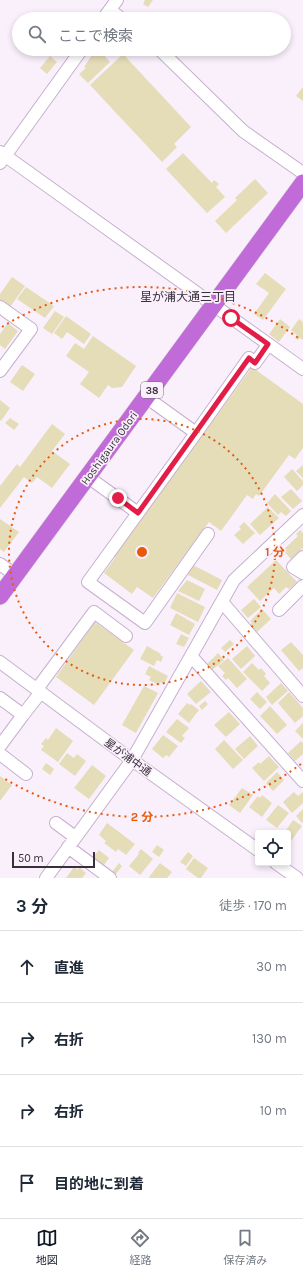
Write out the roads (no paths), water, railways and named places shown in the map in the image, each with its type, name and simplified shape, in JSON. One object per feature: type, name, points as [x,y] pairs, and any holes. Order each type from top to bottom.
[{"type":"highway","name":"Hoshigaura Odori","points":[[0,596],[303,183]]},
{"type":"street","points":[[77,56],[2,157],[303,369]]},
{"type":"street","points":[[166,56],[242,131],[303,174]]},
{"type":"street","points":[[0,307],[31,329],[0,372]]},
{"type":"street","points":[[208,534],[144,623],[88,582],[249,358],[255,363],[268,344]]},
{"type":"street","points":[[146,397],[196,433]]},
{"type":"street","points":[[88,477],[138,513]]},
{"type":"street","points":[[46,878],[132,760],[234,580],[303,515]]},
{"type":"street","points":[[303,558],[293,567],[303,573]]},
{"type":"street","points":[[0,564],[16,575]]},
{"type":"street","points":[[279,610],[303,586]]},
{"type":"street","points":[[222,602],[303,696]]},
{"type":"street","points":[[0,746],[94,612],[126,636]]},
{"type":"street","points":[[191,656],[303,781]]},
{"type":"street","name":"星が浦中通","points":[[0,662],[132,760],[255,848]]},
{"type":"street","points":[[1,701],[23,715]]},
{"type":"street","points":[[0,754],[26,774]]},
{"type":"street","points":[[56,823],[72,842],[110,878]]},
{"type":"street","points":[[281,866],[297,875]]},
{"type":"district","name":"星が浦大通三丁目","points":[[188,297]]}]
